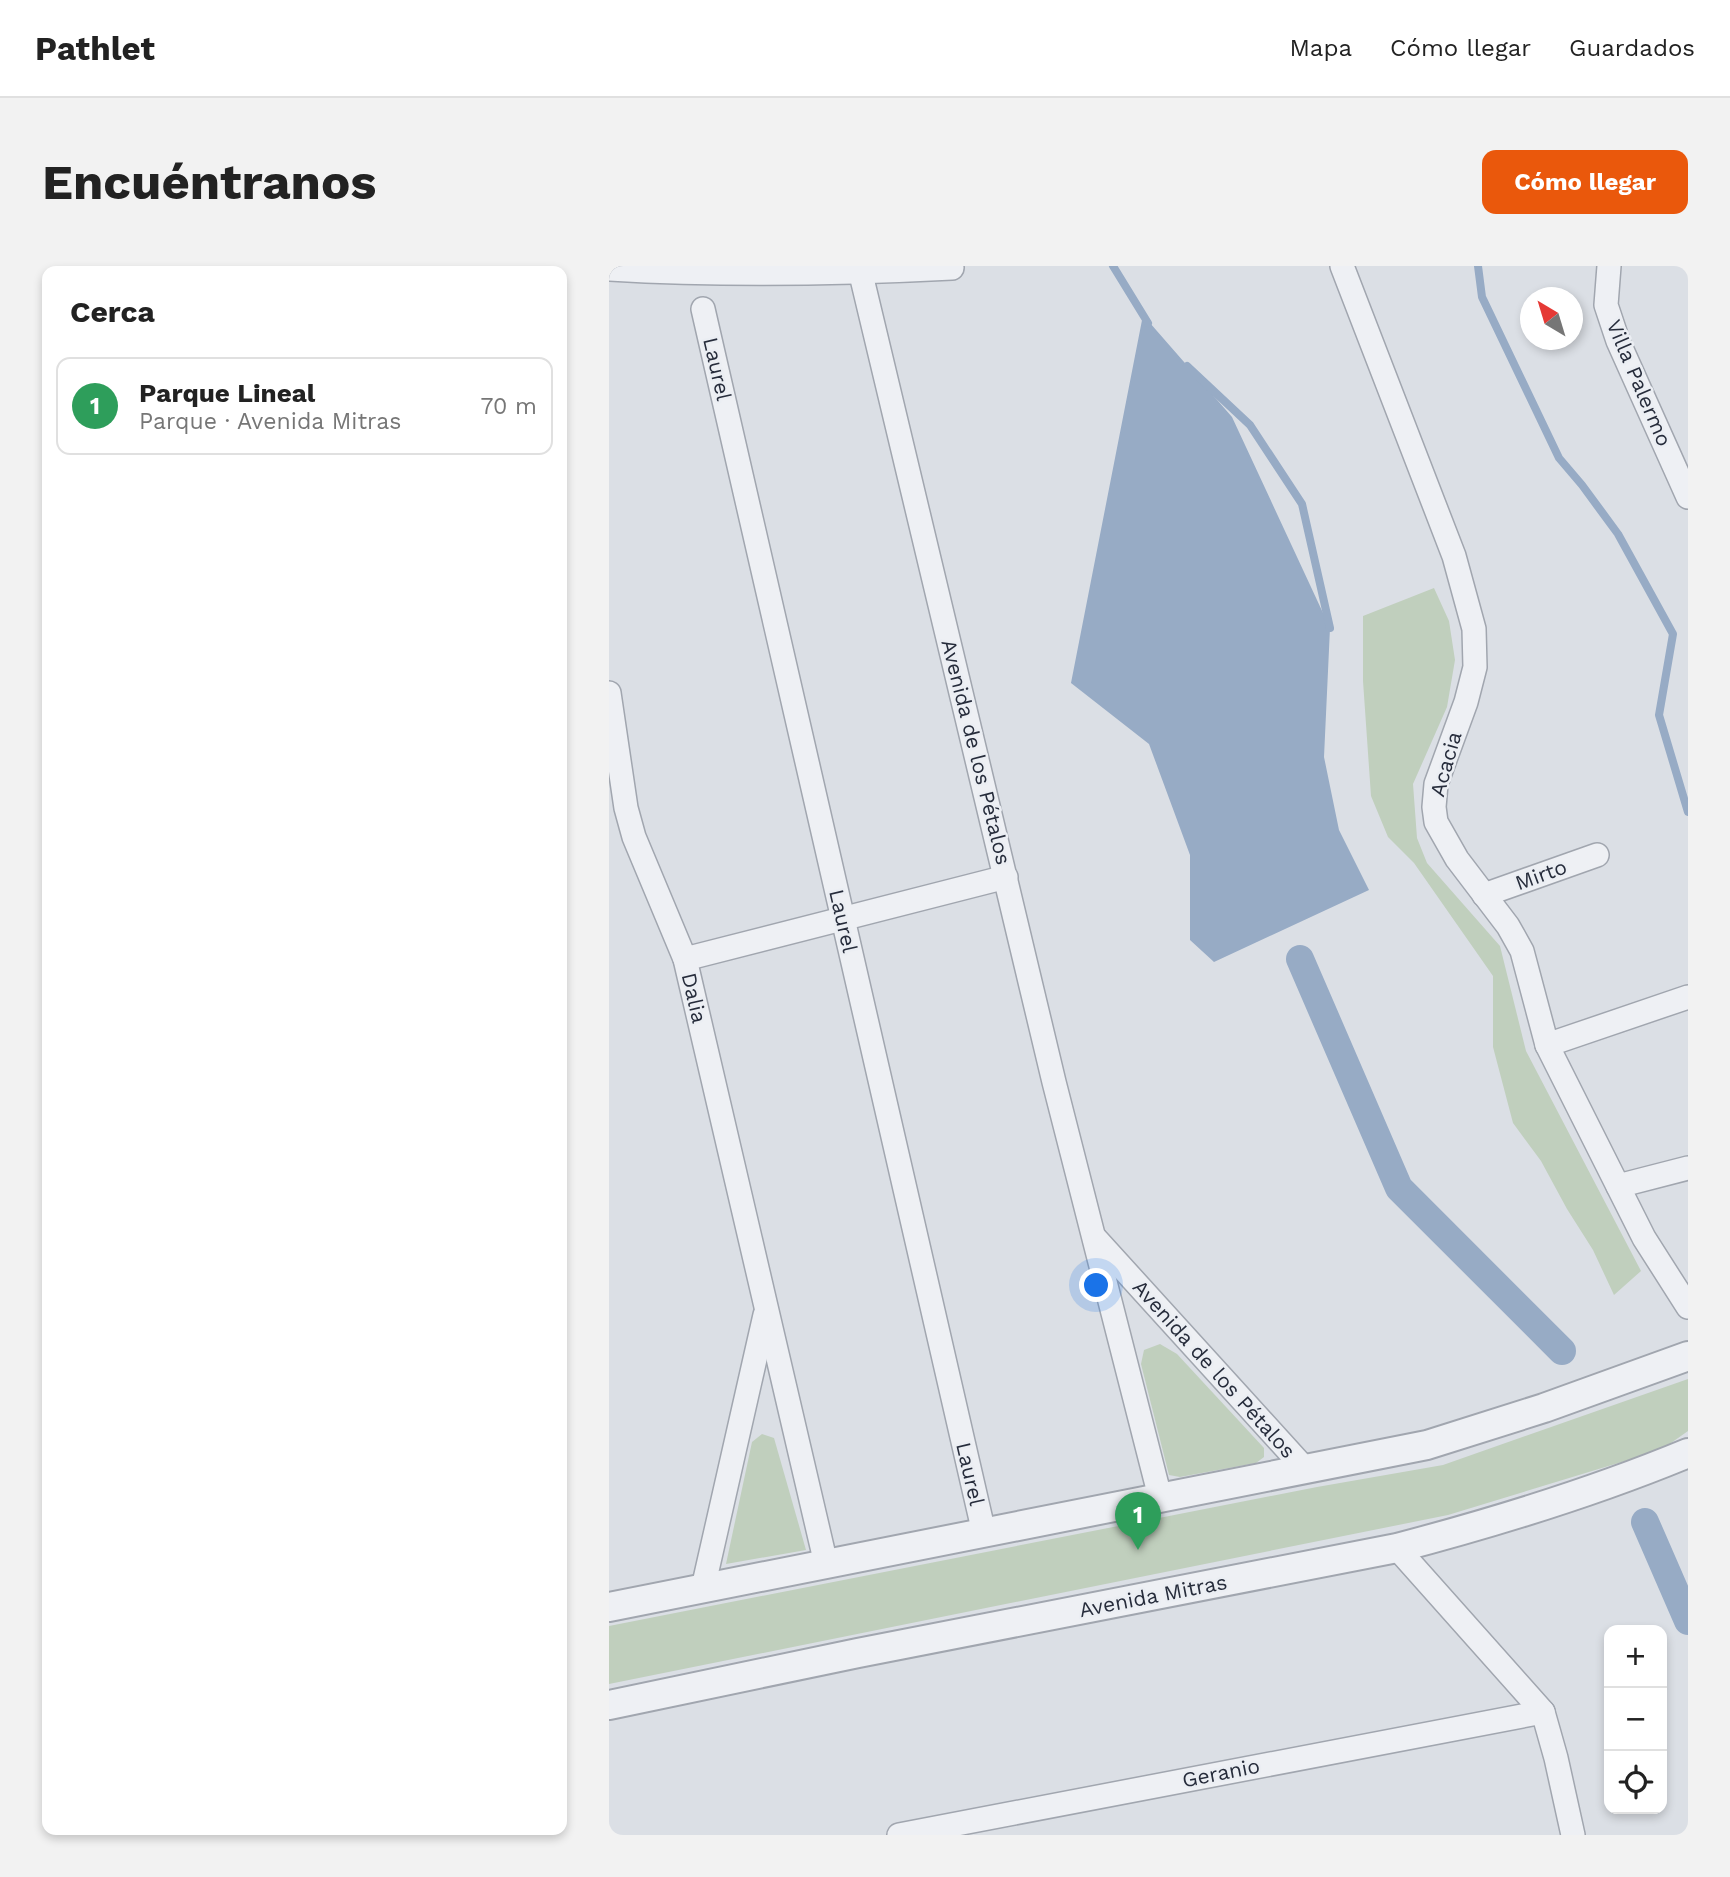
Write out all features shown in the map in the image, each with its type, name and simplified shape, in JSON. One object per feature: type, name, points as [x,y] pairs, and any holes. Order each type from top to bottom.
[{"type":"street","name":"Acacia","points":[[1342,266],[1454,556],[1474,629],[1475,667],[1466,702],[1436,784],[1436,822],[1442,835],[1508,926],[1522,951],[1547,1045],[1644,1238],[1688,1307]]},
{"type":"street","name":"Villa Palermo","points":[[1609,266],[1606,305],[1618,341],[1688,497]]},
{"type":"street","points":[[609,268],[695,274],[952,268]]},
{"type":"street","name":"Avenida de los Pétalos","points":[[860,269],[1054,1082],[1160,1497]]},
{"type":"street","name":"Laurel","points":[[703,309],[984,1533]]},
{"type":"street","name":"Dalia","points":[[609,693],[622,783],[634,837],[685,960],[826,1564]]},
{"type":"street","name":"Mirto","points":[[1484,895],[1597,855]]},
{"type":"street","points":[[685,960],[1006,877]]},
{"type":"street","points":[[1547,1045],[1688,997]]},
{"type":"street","points":[[1618,1186],[1688,1168]]},
{"type":"street","name":"Avenida de los Pétalos","points":[[1094,1237],[1306,1470]]},
{"type":"street","name":"Dalia","points":[[703,1588],[767,1309]]},
{"type":"street","points":[[609,1607],[1427,1444],[1544,1408],[1688,1356]]},
{"type":"street","name":"Avenida Mitras","points":[[609,1706],[858,1653],[1397,1548],[1591,1490],[1688,1453]]},
{"type":"street","points":[[1397,1548],[1543,1712],[1573,1835]]},
{"type":"street","name":"Geranio","points":[[899,1835],[1543,1712]]},
{"type":"green space","points":[[1434,588],[1449,621],[1455,660],[1447,707],[1413,784],[1417,838],[1427,863],[1500,946],[1526,1051],[1641,1271],[1614,1295],[1593,1250],[1541,1161],[1513,1123],[1493,1047],[1493,976],[1414,863],[1388,837],[1371,796],[1363,681],[1363,616]]},
{"type":"green space","points":[[1160,1344],[1177,1354],[1264,1448],[1264,1457],[1256,1463],[1180,1477],[1169,1475],[1141,1364],[1144,1350]]},
{"type":"green space","points":[[1688,1379],[1688,1431],[1661,1450],[1448,1515],[609,1684],[609,1626],[1317,1487],[1443,1465]]},
{"type":"green space","points":[[762,1434],[774,1438],[806,1550],[726,1564],[752,1442]]},
{"type":"water","points":[[1143,315],[1232,417],[1330,628],[1324,757],[1339,830],[1369,890],[1214,962],[1190,940],[1190,855],[1149,744],[1071,683]]},
{"type":"waterway","points":[[1113,266],[1148,323]]},
{"type":"waterway","points":[[1478,266],[1482,297],[1559,458],[1618,534],[1673,634],[1659,715],[1688,812]]},
{"type":"waterway","points":[[1187,366],[1250,425],[1302,504],[1330,628]]},
{"type":"waterway","points":[[1300,959],[1399,1188],[1562,1351]]},
{"type":"waterway","points":[[1645,1522],[1688,1621]]},
{"type":"place","name":"Parque Lineal","points":[[1138,1550]]}]
